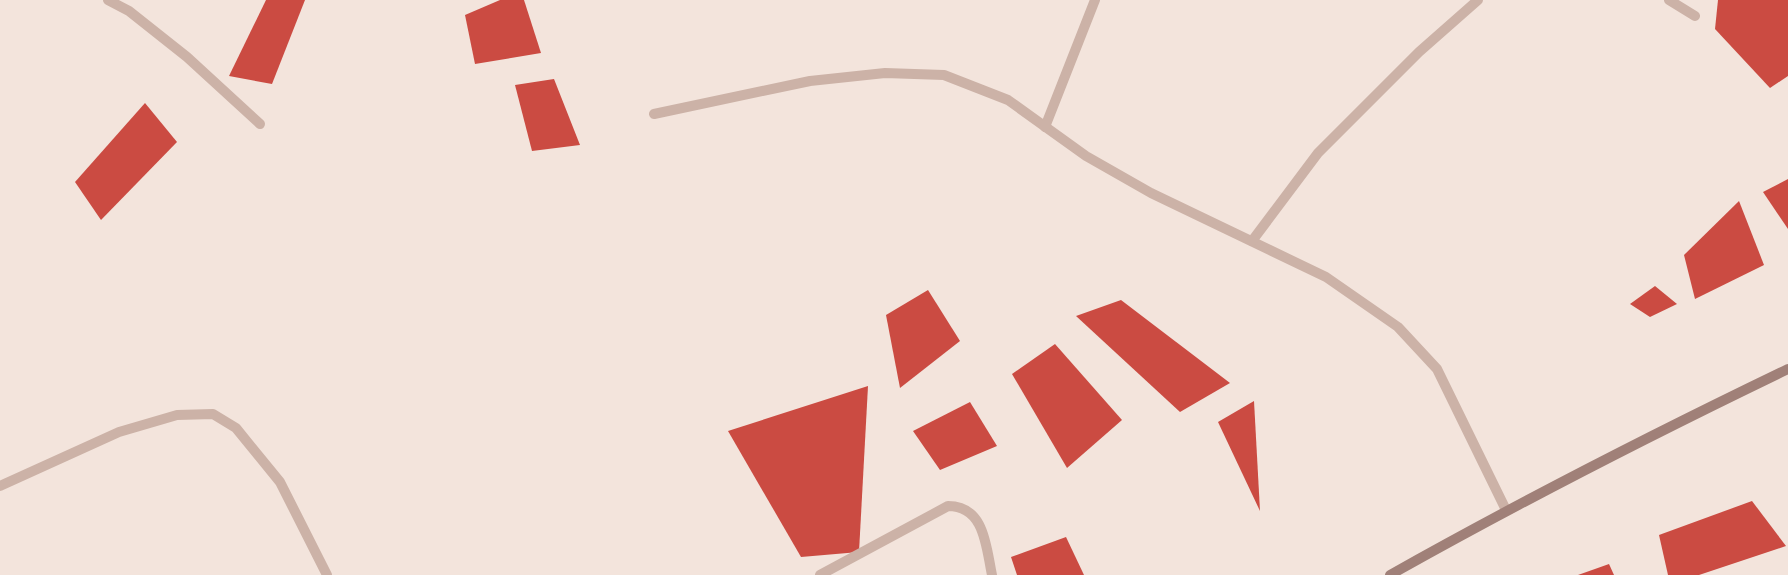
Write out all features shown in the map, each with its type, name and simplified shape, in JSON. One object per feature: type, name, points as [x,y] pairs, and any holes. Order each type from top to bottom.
[{"type":"main road","points":[[1390,575],[1506,510],[1688,417],[1788,369]]},
{"type":"street","points":[[108,0],[129,10],[187,57],[260,124]]},
{"type":"street","points":[[1045,127],[1095,0]]},
{"type":"street","points":[[1252,241],[1318,153],[1420,52],[1478,0]]},
{"type":"street","points":[[1669,0],[1695,16]]},
{"type":"street","points":[[654,114],[810,81],[885,73],[944,75],[1008,100],[1086,156],[1151,193],[1326,277],[1398,327],[1437,369],[1506,510]]},
{"type":"street","points":[[0,486],[119,432],[176,415],[213,414],[236,428],[280,482],[327,575]]},
{"type":"street","points":[[820,575],[948,506],[959,506],[976,518],[983,534],[992,575]]},
{"type":"building","points":[[266,0],[305,0],[272,84],[229,76]]},
{"type":"building","points":[[500,0],[524,0],[541,53],[475,64],[465,15]]},
{"type":"building","points":[[1718,0],[1788,0],[1788,76],[1770,88],[1715,29]]},
{"type":"building","points":[[554,79],[580,145],[532,151],[515,85]]},
{"type":"building","points":[[145,103],[177,142],[101,220],[75,182]]},
{"type":"building","points":[[1788,179],[1788,229],[1763,192]]},
{"type":"building","points":[[1739,201],[1764,265],[1695,299],[1684,255]]},
{"type":"building","points":[[1655,286],[1677,304],[1650,317],[1630,304]]},
{"type":"building","points":[[928,290],[960,341],[900,388],[886,315]]},
{"type":"building","points":[[1121,300],[1230,383],[1180,412],[1076,316]]},
{"type":"building","points":[[1055,344],[1122,420],[1067,468],[1012,374]]},
{"type":"building","points":[[868,386],[859,552],[801,557],[728,431]]},
{"type":"building","points":[[1254,401],[1260,511],[1218,422]]},
{"type":"building","points":[[970,402],[997,446],[940,470],[913,431]]},
{"type":"building","points":[[1752,501],[1786,546],[1699,575],[1668,575],[1659,535]]},
{"type":"building","points":[[1066,537],[1084,575],[1017,575],[1011,557]]},
{"type":"building","points":[[1609,564],[1614,575],[1578,575]]}]
